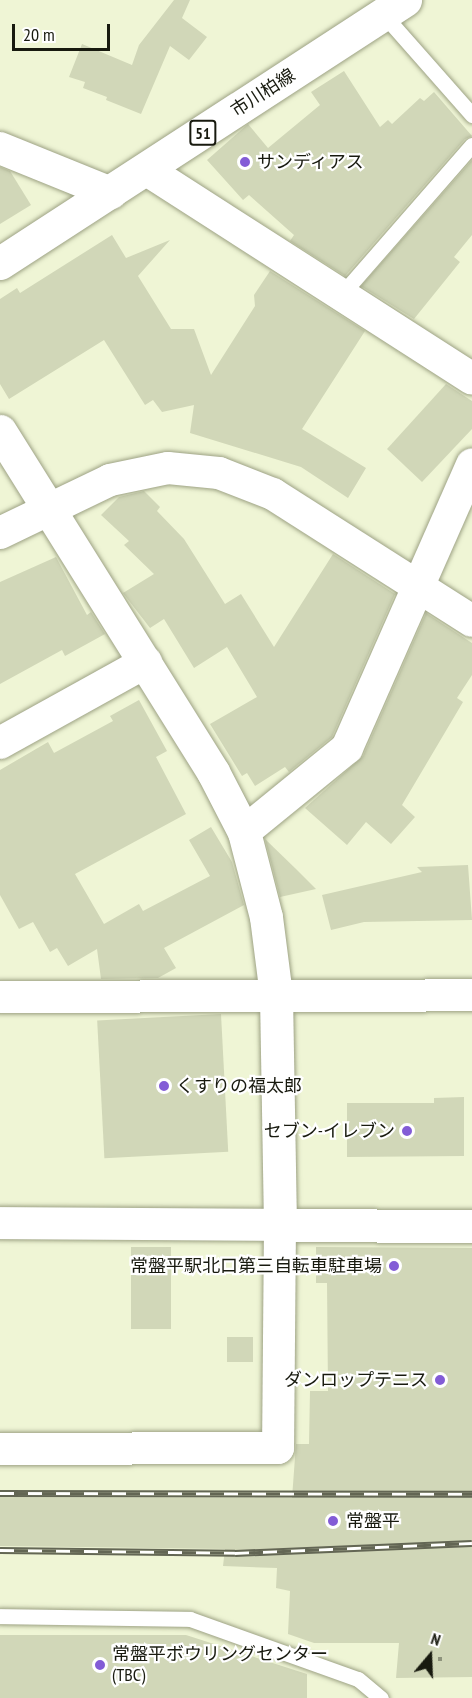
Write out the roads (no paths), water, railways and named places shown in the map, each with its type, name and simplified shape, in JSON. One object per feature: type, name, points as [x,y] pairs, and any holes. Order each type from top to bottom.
[{"type":"street","name":"市川柏線","points":[[0,263],[147,170],[394,7]]},
{"type":"street","points":[[0,148],[111,192]]},
{"type":"street","points":[[147,170],[341,295],[468,370]]},
{"type":"street","points":[[0,431],[146,662],[244,832],[266,917],[276,995],[280,1226],[278,1448],[0,1449]]},
{"type":"street","points":[[244,832],[347,748],[472,464]]},
{"type":"street","points":[[0,532],[48,507],[121,477],[168,468],[219,473],[273,494],[472,621]]},
{"type":"street","points":[[0,743],[146,662]]},
{"type":"street","points":[[0,997],[472,995]]},
{"type":"street","points":[[0,1222],[472,1226]]},
{"type":"lane","points":[[394,7],[472,115]]},
{"type":"lane","points":[[341,295],[472,145]]},
{"type":"lane","points":[[0,1616],[190,1619],[358,1679],[381,1698]]},
{"type":"railway","points":[[0,1493],[472,1494]]},
{"type":"railway","points":[[0,1550],[235,1553],[472,1543]]},
{"type":"place","name":"サンディアス","points":[[245,162]]},
{"type":"place","name":"くすりの福太郎","points":[[164,1086]]},
{"type":"place","name":"セブン-イレブン","points":[[407,1131]]},
{"type":"place","name":"常盤平駅北口第三自転車駐車場","points":[[394,1266]]},
{"type":"place","name":"ダンロップテニス","points":[[440,1380]]},
{"type":"place","name":"常盤平","points":[[333,1521]]},
{"type":"place","name":"常盤平ボウリングセンター (TBC)","points":[[100,1665]]}]
